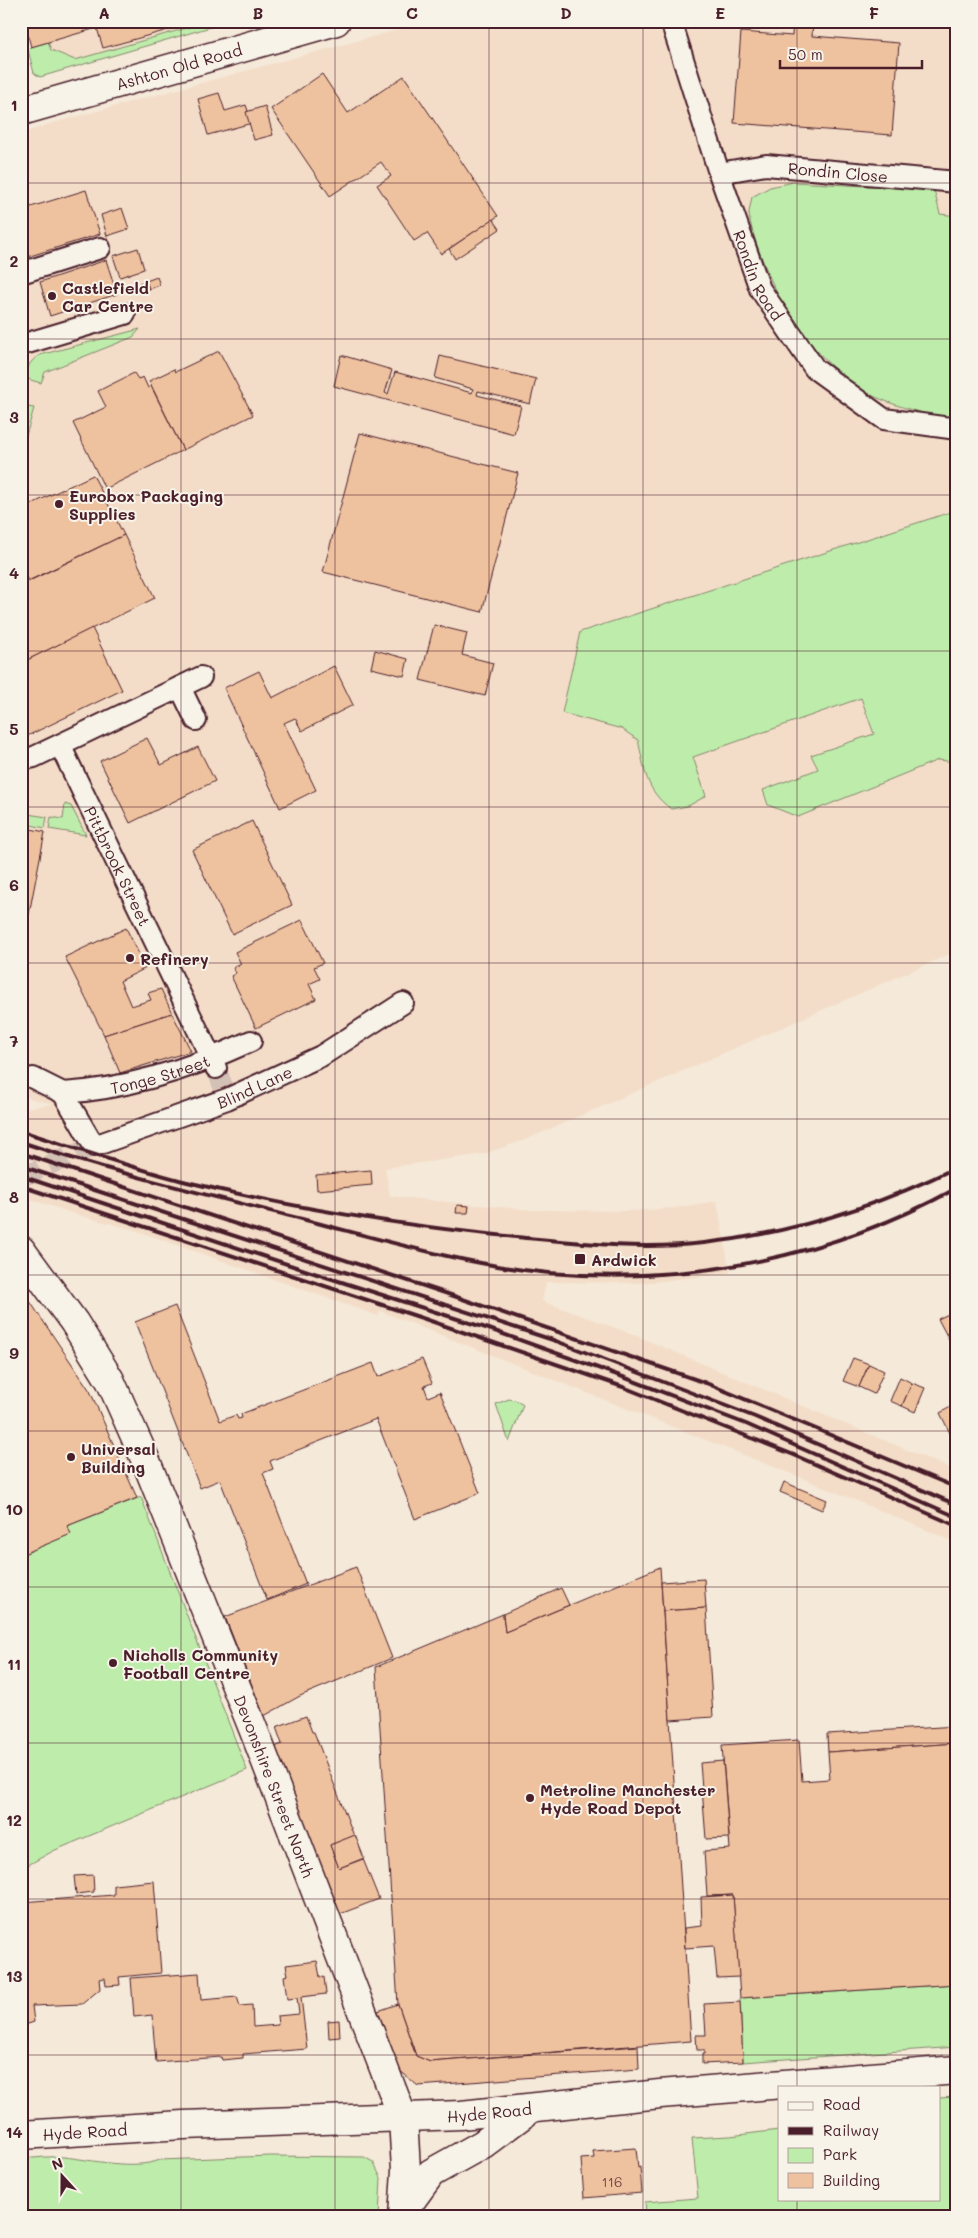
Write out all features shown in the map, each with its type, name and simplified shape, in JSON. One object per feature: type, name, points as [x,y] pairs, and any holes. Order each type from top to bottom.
[{"type":"highway","name":"Ashton Old Road","points":[[21,110],[336,21]]},
{"type":"highway","name":"Devonshire Street North","points":[[21,1250],[74,1322],[110,1380],[146,1461],[257,1740],[403,2118],[406,2170],[404,2213]]},
{"type":"highway","name":"Hyde Road","points":[[21,2135],[183,2126],[403,2118],[531,2108],[660,2094],[957,2070]]},
{"type":"highway","points":[[404,2213],[431,2173],[483,2144],[531,2108]]},
{"type":"street","name":"Rondin Road","points":[[671,21],[719,173],[760,289],[815,369],[884,419],[957,429]]},
{"type":"street","name":"Rondin Close","points":[[719,173],[766,165],[957,182]]},
{"type":"street","points":[[21,274],[100,248]]},
{"type":"street","points":[[21,345],[125,314]]},
{"type":"street","points":[[21,760],[34,757],[201,678]]},
{"type":"street","points":[[180,688],[196,720]]},
{"type":"street","name":"Pittbrook Street","points":[[60,745],[214,1063]]},
{"type":"street","name":"Blind Lane","points":[[63,1093],[94,1146],[321,1056],[403,1004]]},
{"type":"street","name":"Tonge Street","points":[[63,1093],[125,1085],[214,1063],[251,1041]]},
{"type":"street","points":[[33,1078],[63,1093]]},
{"type":"shaded area","points":[[24,21],[222,21],[38,74]]},
{"type":"shaded area","points":[[431,21],[957,21],[957,951],[525,1140],[484,1154],[385,1168],[390,1196],[468,1204],[533,1210],[629,1211],[674,1208],[717,1201],[730,1273],[644,1283],[546,1282],[542,1301],[632,1334],[957,1471],[957,1543],[812,1482],[380,1311],[378,1316],[134,1230],[75,1214],[21,1196],[21,1109],[53,1104],[21,1096],[21,134],[49,124]]},
{"type":"shaded area","points":[[305,2209],[327,2217],[205,2217]]},
{"type":"green space","points":[[211,21],[231,21],[40,77],[34,73],[28,50],[31,47],[48,42],[51,50],[75,60]]},
{"type":"green space","points":[[794,182],[934,190],[940,214],[957,216],[957,419],[945,418],[903,407],[875,397],[853,385],[820,354],[791,318],[765,266],[750,222],[749,212],[752,197],[770,187]]},
{"type":"green space","points":[[140,329],[133,337],[45,372],[41,383],[27,379],[29,365],[40,355]]},
{"type":"green space","points":[[21,406],[34,408],[21,453]]},
{"type":"green space","points":[[957,510],[957,762],[938,760],[798,817],[768,805],[763,790],[818,769],[811,755],[874,734],[861,698],[693,757],[706,796],[688,806],[671,809],[662,802],[647,779],[638,740],[622,729],[562,713],[580,632]]},
{"type":"green space","points":[[65,804],[71,806],[86,835],[49,829],[51,817],[63,819]]},
{"type":"green space","points":[[21,813],[47,817],[45,828],[21,823]]},
{"type":"green space","points":[[509,1399],[523,1405],[509,1442],[496,1404]]},
{"type":"green space","name":"Nicholls Community Football Centre","points":[[141,1497],[247,1770],[53,1851],[21,1869],[21,1555],[70,1534],[67,1526]]},
{"type":"green space","points":[[957,1984],[957,2047],[743,2062],[740,1998]]},
{"type":"green space","points":[[957,2097],[957,2217],[591,2217],[646,2212],[645,2202],[698,2198],[692,2138],[778,2130],[778,2200],[940,2200],[940,2098]]},
{"type":"green space","points":[[271,2156],[364,2157],[373,2162],[381,2178],[379,2217],[327,2217],[305,2209],[205,2217],[21,2217],[21,2159],[64,2157],[138,2164],[160,2160]]},
{"type":"building","points":[[24,21],[185,21],[186,25],[103,48],[97,28],[31,47]]},
{"type":"building","points":[[793,21],[813,21],[812,36],[899,43],[892,135],[734,123],[741,32],[792,36]]},
{"type":"building","points":[[322,74],[348,113],[404,76],[498,216],[441,254],[427,233],[414,241],[377,185],[391,176],[381,162],[330,196],[271,109]]},
{"type":"building","points":[[219,93],[225,111],[246,105],[252,123],[208,135],[198,99]]},
{"type":"building","points":[[265,106],[273,135],[254,140],[246,112]]},
{"type":"building","points":[[86,190],[100,234],[24,258],[21,251],[21,210]]},
{"type":"building","points":[[122,208],[129,229],[107,236],[101,215]]},
{"type":"building","points":[[493,219],[500,229],[455,259],[449,249]]},
{"type":"building","points":[[138,248],[144,269],[120,277],[113,256]]},
{"type":"building","points":[[106,260],[117,294],[50,316],[40,282]]},
{"type":"building","points":[[157,277],[160,285],[149,289],[146,281]]},
{"type":"building","points":[[146,281],[149,289],[142,291],[139,283]]},
{"type":"building","points":[[219,351],[253,415],[183,450],[149,381],[174,369],[175,372]]},
{"type":"building","points":[[341,355],[392,370],[385,393],[388,394],[395,372],[472,393],[473,389],[435,378],[440,356],[536,379],[530,404],[478,391],[477,395],[521,406],[514,434],[334,386]]},
{"type":"building","points":[[134,373],[138,379],[143,377],[148,388],[151,386],[183,450],[105,489],[73,423],[106,407],[98,391]]},
{"type":"building","points":[[360,433],[518,473],[482,612],[323,572]]},
{"type":"building","points":[[93,475],[124,535],[28,581],[21,567],[21,509]]},
{"type":"building","points":[[124,535],[155,598],[21,663],[21,585]]},
{"type":"building","points":[[434,625],[467,633],[462,655],[493,663],[485,696],[420,680]]},
{"type":"building","points":[[92,628],[122,690],[21,739],[21,663]]},
{"type":"building","points":[[375,650],[408,659],[404,676],[371,668]]},
{"type":"building","points":[[334,666],[353,705],[302,731],[295,718],[284,723],[316,790],[280,808],[224,688],[259,671],[272,698]]},
{"type":"building","points":[[147,738],[161,765],[198,747],[215,781],[130,823],[100,761]]},
{"type":"building","points":[[252,821],[292,905],[232,934],[192,850]]},
{"type":"building","points":[[21,827],[45,832],[30,909],[21,907]]},
{"type":"building","points":[[21,907],[30,909],[21,955]]},
{"type":"building","points":[[302,920],[323,963],[314,967],[320,979],[309,984],[316,999],[256,1028],[231,976],[236,973],[233,968],[241,964],[235,952]]},
{"type":"building","points":[[126,928],[146,968],[120,981],[131,1006],[151,1000],[148,993],[161,989],[172,1013],[104,1035],[65,957]]},
{"type":"building","points":[[172,1013],[191,1051],[120,1073],[104,1035]]},
{"type":"building","points":[[371,1170],[372,1185],[317,1190],[316,1175]]},
{"type":"building","points":[[457,1205],[469,1206],[468,1213],[456,1213]]},
{"type":"building","name":"Universal Building","points":[[23,1291],[90,1391],[137,1498],[67,1526],[71,1534],[21,1555],[21,1292]]},
{"type":"building","points":[[175,1306],[220,1421],[236,1415],[238,1419],[242,1418],[241,1414],[373,1363],[378,1377],[422,1359],[432,1383],[424,1386],[428,1397],[440,1392],[480,1493],[415,1519],[376,1419],[270,1461],[273,1469],[263,1473],[306,1584],[267,1600],[220,1480],[200,1488],[135,1322]]},
{"type":"building","points":[[957,1310],[957,1328],[946,1334],[938,1319]]},
{"type":"building","points":[[957,1328],[957,1346],[954,1348],[946,1334]]},
{"type":"building","points":[[853,1358],[869,1364],[859,1387],[843,1381]]},
{"type":"building","points":[[869,1364],[884,1371],[874,1394],[859,1387]]},
{"type":"building","points":[[900,1377],[912,1383],[902,1406],[890,1401]]},
{"type":"building","points":[[912,1383],[925,1388],[915,1412],[902,1406]]},
{"type":"building","points":[[954,1405],[957,1410],[957,1432],[951,1435],[940,1413]]},
{"type":"building","points":[[784,1482],[827,1500],[822,1510],[780,1492]]},
{"type":"building","points":[[356,1567],[392,1658],[300,1696],[264,1716],[225,1617]]},
{"type":"building","name":"Metroline Manchester Hyde Road Depot","points":[[660,1567],[691,2041],[430,2062],[416,2056],[398,2004],[376,1667],[503,1614],[505,1632]]},
{"type":"building","points":[[704,1579],[706,1608],[663,1611],[661,1582]]},
{"type":"building","points":[[561,1588],[569,1605],[505,1632],[503,1614]]},
{"type":"building","points":[[706,1608],[713,1717],[670,1720],[663,1611]]},
{"type":"building","points":[[306,1716],[354,1836],[330,1845],[339,1868],[363,1859],[379,1899],[340,1914],[275,1747],[282,1744],[276,1727]]},
{"type":"building","points":[[957,1726],[957,1743],[828,1752],[827,1734]]},
{"type":"building","points":[[799,1740],[802,1781],[830,1779],[828,1752],[957,1743],[957,1984],[740,1998],[733,1895],[707,1896],[704,1851],[730,1849],[722,1745]]},
{"type":"building","points":[[723,1761],[729,1838],[706,1839],[700,1763]]},
{"type":"building","points":[[355,1835],[364,1858],[339,1868],[330,1845]]},
{"type":"building","points":[[93,1875],[94,1892],[76,1894],[74,1876]]},
{"type":"building","points":[[154,1881],[161,1973],[119,1977],[120,1985],[106,1986],[105,1978],[99,1979],[100,1989],[82,2004],[32,2006],[34,2022],[22,2026],[21,1902],[114,1895],[114,1885]]},
{"type":"building","points":[[733,1895],[739,1977],[717,1978],[714,1946],[685,1948],[684,1928],[702,1926],[701,1897]]},
{"type":"building","points":[[317,1961],[320,1977],[324,1977],[326,1994],[301,1997],[307,2049],[243,2054],[243,2058],[222,2060],[221,2057],[156,2062],[152,2015],[134,2017],[131,1978],[199,1973],[201,2000],[237,1997],[240,2006],[252,2005],[253,2027],[278,2025],[277,2016],[299,2014],[297,1998],[287,1999],[284,1976],[288,1975],[286,1965]]},
{"type":"building","points":[[740,2002],[743,2062],[702,2064],[704,2050],[697,2050],[696,2035],[706,2035],[704,2004]]},
{"type":"building","points":[[398,2004],[416,2056],[430,2062],[638,2046],[639,2069],[418,2086],[398,2069],[378,2011]]},
{"type":"building","points":[[339,2020],[340,2037],[329,2038],[328,2021]]},
{"type":"building","points":[[636,2148],[642,2193],[584,2198],[581,2159],[594,2158],[593,2151]]},
{"type":"tunnel","points":[[216,1068],[224,1089]]},
{"type":"tunnel","points":[[21,1177],[94,1146]]},
{"type":"railway","points":[[21,1131],[162,1176],[307,1208],[432,1227],[516,1237],[633,1246],[704,1243],[770,1233],[865,1206],[957,1167]]},
{"type":"railway","points":[[21,1142],[126,1174],[425,1251],[518,1269],[602,1276],[708,1270],[759,1261],[810,1248],[860,1232],[909,1212],[957,1188]]},
{"type":"railway","points":[[21,1153],[445,1293],[706,1383],[957,1488]]},
{"type":"railway","points":[[21,1166],[556,1341],[755,1417],[957,1505]]},
{"type":"railway","points":[[21,1176],[489,1329],[623,1377],[746,1424],[957,1517]]},
{"type":"railway","points":[[21,1186],[422,1318],[623,1387],[794,1455],[957,1526]]},
{"type":"place","name":"Castlefield Car Centre","points":[[52,296]]},
{"type":"place","name":"Eurobox Packaging Supplies","points":[[59,504]]},
{"type":"place","name":"Refinery","points":[[130,958]]},
{"type":"place","name":"Ardwick","points":[[580,1259]]},
{"type":"place","name":"Universal Building","points":[[71,1457]]},
{"type":"place","name":"Nicholls Community Football Centre","points":[[113,1663]]},
{"type":"place","name":"Metroline Manchester Hyde Road Depot","points":[[530,1798]]}]
